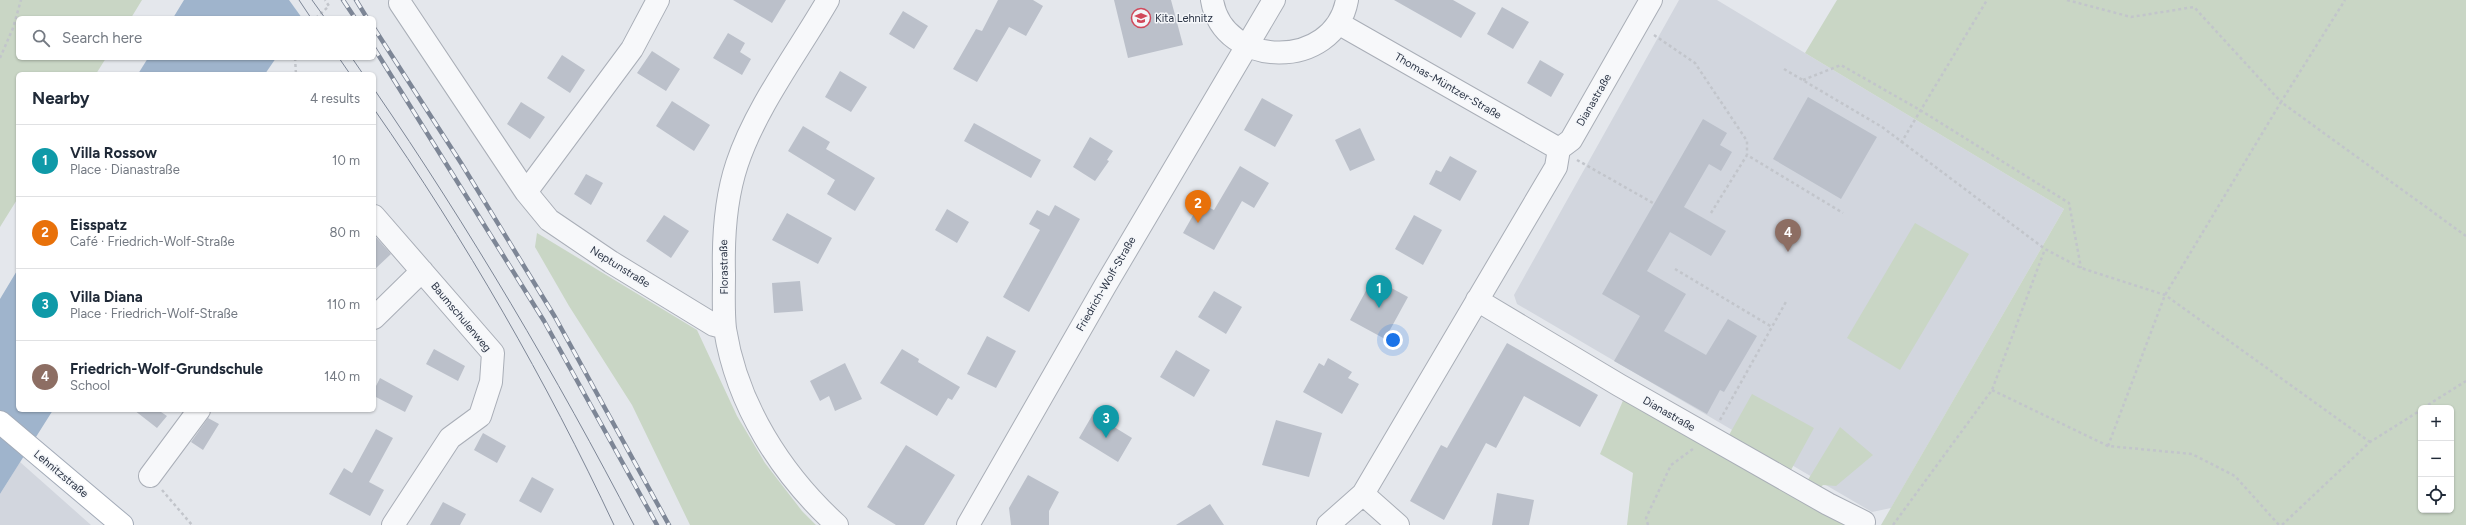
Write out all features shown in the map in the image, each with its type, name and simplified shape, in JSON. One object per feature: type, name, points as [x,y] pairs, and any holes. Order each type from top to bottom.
[{"type":"main road","name":"Lehnitzstraße","points":[[0,422],[122,525]]},
{"type":"street","points":[[526,192],[632,49],[658,0]]},
{"type":"street","name":"Florastraße","points":[[828,0],[749,134],[737,164],[726,208],[723,241],[725,328],[733,364],[753,418],[791,476],[814,504],[837,525]]},
{"type":"street","points":[[1212,0],[1220,20],[1232,35],[1247,46],[1264,52],[1281,54],[1297,52],[1313,45],[1327,36],[1338,23],[1347,0]]},
{"type":"street","name":"Friedrich-Wolf-Straße","points":[[968,525],[1105,286],[1274,0]]},
{"type":"street","name":"Dianastraße","points":[[1565,152],[1651,0]]},
{"type":"street","name":"Neptunstraße","points":[[400,2],[526,192],[549,220],[611,262],[714,325],[725,328]]},
{"type":"street","name":"Thomas-Müntzer-Straße","points":[[1338,23],[1565,152]]},
{"type":"street","points":[[1328,525],[1363,494],[1565,152]]},
{"type":"street","name":"Baumschulenweg","points":[[376,218],[493,353],[491,382],[480,416],[450,438],[393,525]]},
{"type":"street","points":[[376,316],[422,271]]},
{"type":"street","name":"Dianastraße","points":[[1477,300],[1710,437],[1828,504],[1864,522]]},
{"type":"street","points":[[150,476],[198,412]]},
{"type":"street","points":[[1363,494],[1398,525]]},
{"type":"path","points":[[16,16],[21,0]]},
{"type":"path","points":[[318,16],[329,6],[325,0]]},
{"type":"path","points":[[1901,143],[1987,0]]},
{"type":"path","points":[[2066,0],[2131,17],[2194,7],[2281,102],[2466,236]]},
{"type":"path","points":[[2108,446],[2165,295],[2281,102],[2345,0]]},
{"type":"path","points":[[0,58],[16,18]]},
{"type":"path","points":[[1637,25],[1695,63],[1747,141],[1747,155],[1711,213]]},
{"type":"path","points":[[295,60],[296,72]]},
{"type":"path","points":[[1803,80],[1841,64],[1920,110],[2069,203],[2081,268]]},
{"type":"path","points":[[1784,69],[1882,127],[1901,143],[2045,249],[2081,268],[2165,295],[2370,442]]},
{"type":"path","points":[[1565,152],[1653,203]]},
{"type":"path","points":[[1747,155],[1843,214]]},
{"type":"path","points":[[1893,525],[1992,390],[2045,249]]},
{"type":"path","points":[[1675,269],[1772,327]]},
{"type":"path","points":[[1648,525],[1646,518],[1671,465],[1710,437],[1787,300]]},
{"type":"path","points":[[2428,405],[2466,381]]},
{"type":"path","points":[[1992,390],[2108,446],[2192,454],[2235,476],[2280,525],[2370,442],[2418,412]]},
{"type":"path","points":[[150,476],[192,525]]},
{"type":"shaded area","points":[[1679,0],[1717,0],[2064,209],[1891,508],[1872,512],[1517,304],[1514,295]]},
{"type":"shaded area","points":[[20,462],[91,525],[0,525],[0,494]]},
{"type":"green space","points":[[0,0],[142,0],[132,16],[16,16],[16,60],[105,60],[97,72],[16,72],[16,201],[0,227]]},
{"type":"green space","points":[[1837,0],[2466,0],[2466,525],[1881,525],[2064,209],[1805,53]]},
{"type":"green space","points":[[1915,223],[1969,254],[1900,370],[1847,338]]},
{"type":"green space","points":[[537,233],[697,330],[737,416],[765,463],[802,511],[816,525],[690,525],[632,405],[569,306],[535,247]]},
{"type":"green space","points":[[1631,382],[1806,483],[1840,427],[1873,455],[1836,486],[1823,485],[1818,490],[1868,525],[1627,525],[1633,473],[1600,454]]},
{"type":"green space","points":[[1752,394],[1814,428],[1791,470],[1729,435]]},
{"type":"water","points":[[184,0],[311,0],[301,16],[174,16]]},
{"type":"water","points":[[147,60],[275,60],[266,72],[139,72]]},
{"type":"water","points":[[16,272],[16,412],[52,412],[0,494],[0,299]]},
{"type":"pier","points":[[289,0],[313,0],[303,16],[301,16]]},
{"type":"building","points":[[733,0],[786,0],[772,23]]},
{"type":"building","points":[[998,0],[1033,0],[1043,6],[1026,36],[1009,27],[977,82],[953,69],[976,29],[982,31]]},
{"type":"building","points":[[1114,0],[1171,0],[1183,45],[1128,58]]},
{"type":"building","points":[[1394,0],[1453,0],[1476,13],[1461,38]]},
{"type":"building","points":[[1502,7],[1529,22],[1513,49],[1487,34]]},
{"type":"building","points":[[903,11],[928,26],[914,49],[889,34]]},
{"type":"building","points":[[728,33],[745,43],[740,52],[751,59],[742,75],[713,58]]},
{"type":"building","points":[[652,51],[680,69],[666,91],[637,73]]},
{"type":"building","points":[[562,55],[585,70],[570,93],[547,78]]},
{"type":"building","points":[[1540,60],[1564,74],[1551,97],[1527,83]]},
{"type":"building","points":[[840,71],[867,87],[851,112],[825,97]]},
{"type":"building","points":[[1808,97],[1877,137],[1841,199],[1773,159]]},
{"type":"building","points":[[1262,98],[1293,115],[1275,147],[1244,130]]},
{"type":"building","points":[[672,101],[710,125],[694,151],[656,126]]},
{"type":"building","points":[[521,102],[545,117],[530,139],[507,124]]},
{"type":"building","points":[[1703,119],[1727,133],[1720,145],[1732,152],[1721,171],[1709,164],[1684,207],[1726,231],[1711,256],[1670,232],[1647,271],[1686,294],[1664,331],[1706,355],[1728,319],[1757,336],[1724,392],[1720,390],[1707,414],[1614,361],[1640,316],[1602,294]]},
{"type":"building","points":[[974,123],[1041,160],[1031,178],[964,141]]},
{"type":"building","points":[[803,126],[830,142],[826,149],[875,178],[855,211],[827,194],[835,180],[788,151]]},
{"type":"building","points":[[1360,128],[1375,160],[1350,171],[1335,140]]},
{"type":"building","points":[[1090,137],[1113,151],[1107,160],[1109,161],[1095,181],[1073,167]]},
{"type":"building","points":[[1450,156],[1477,171],[1460,201],[1429,184],[1436,170],[1441,172]]},
{"type":"building","points":[[1240,166],[1269,183],[1254,208],[1242,201],[1214,250],[1183,233],[1200,203],[1214,210]]},
{"type":"building","points":[[586,174],[603,183],[591,205],[574,194]]},
{"type":"building","points":[[1055,205],[1080,219],[1029,312],[1003,297],[1040,230],[1029,224],[1037,210],[1049,216]]},
{"type":"building","points":[[947,209],[969,222],[957,243],[935,230]]},
{"type":"building","points":[[787,213],[832,238],[818,264],[772,240]]},
{"type":"building","points":[[664,215],[689,231],[671,258],[646,241]]},
{"type":"building","points":[[1414,215],[1442,230],[1423,265],[1395,249]]},
{"type":"building","points":[[376,237],[391,254],[376,268]]},
{"type":"building","points":[[1373,278],[1408,297],[1385,339],[1350,320]]},
{"type":"building","points":[[800,281],[803,311],[774,313],[772,283]]},
{"type":"building","points":[[1214,291],[1242,307],[1226,334],[1198,317]]},
{"type":"building","points":[[987,336],[1016,351],[996,388],[967,374]]},
{"type":"building","points":[[1507,343],[1598,395],[1580,427],[1524,396],[1496,448],[1486,443],[1444,520],[1410,501],[1441,445],[1447,448]]},
{"type":"building","points":[[434,349],[465,366],[458,381],[426,364]]},
{"type":"building","points":[[902,349],[919,359],[918,362],[960,387],[952,400],[948,398],[937,416],[880,383]]},
{"type":"building","points":[[1176,350],[1210,370],[1194,397],[1160,377]]},
{"type":"building","points":[[1328,358],[1352,372],[1348,378],[1359,384],[1342,414],[1303,392],[1319,363],[1324,366]]},
{"type":"building","points":[[845,363],[862,399],[835,411],[829,396],[820,401],[810,381]]},
{"type":"building","points":[[380,378],[413,396],[405,412],[376,397],[376,386]]},
{"type":"building","points":[[137,412],[161,412],[167,416],[157,428]]},
{"type":"building","points":[[1093,414],[1132,438],[1118,462],[1079,438]]},
{"type":"building","points":[[208,418],[219,424],[203,450],[191,442]]},
{"type":"building","points":[[1276,420],[1322,433],[1309,477],[1262,465]]},
{"type":"building","points":[[376,429],[393,438],[369,482],[384,490],[370,516],[329,494],[344,468],[352,473]]},
{"type":"building","points":[[483,433],[506,446],[497,463],[474,450]]},
{"type":"building","points":[[906,445],[955,475],[924,525],[896,525],[867,507]]},
{"type":"building","points":[[1028,475],[1059,492],[1049,511],[1049,525],[1011,525],[1009,508]]},
{"type":"building","points":[[532,477],[554,489],[541,513],[519,501]]},
{"type":"building","points":[[1497,493],[1534,500],[1529,525],[1492,525]]},
{"type":"building","points":[[443,502],[466,514],[460,525],[430,525]]},
{"type":"building","points":[[1210,504],[1224,525],[1176,525]]},
{"type":"tram line","points":[[299,0],[310,16]]},
{"type":"tram line","points":[[312,0],[324,16]]},
{"type":"tram line","points":[[340,60],[349,72]]},
{"type":"tram line","points":[[353,60],[362,72]]},
{"type":"tram line","points":[[376,92],[444,195],[511,303],[574,413],[634,525]]},
{"type":"tram line","points":[[376,112],[441,209],[503,312],[561,417],[614,525]]},
{"type":"railway","points":[[343,0],[354,16]]},
{"type":"railway","points":[[356,0],[366,16]]},
{"type":"railway","points":[[376,31],[461,163],[555,317],[669,525]]},
{"type":"railway","points":[[376,51],[544,321],[657,525]]},
{"type":"place","name":"Kita Lehnitz","points":[[1141,18]]},
{"type":"place","name":"Eisspatz","points":[[1198,223]]},
{"type":"place","name":"Friedrich-Wolf-Grundschule","points":[[1788,252]]},
{"type":"place","name":"Villa Rossow","points":[[1379,308]]},
{"type":"place","name":"Villa Diana","points":[[1106,438]]}]
